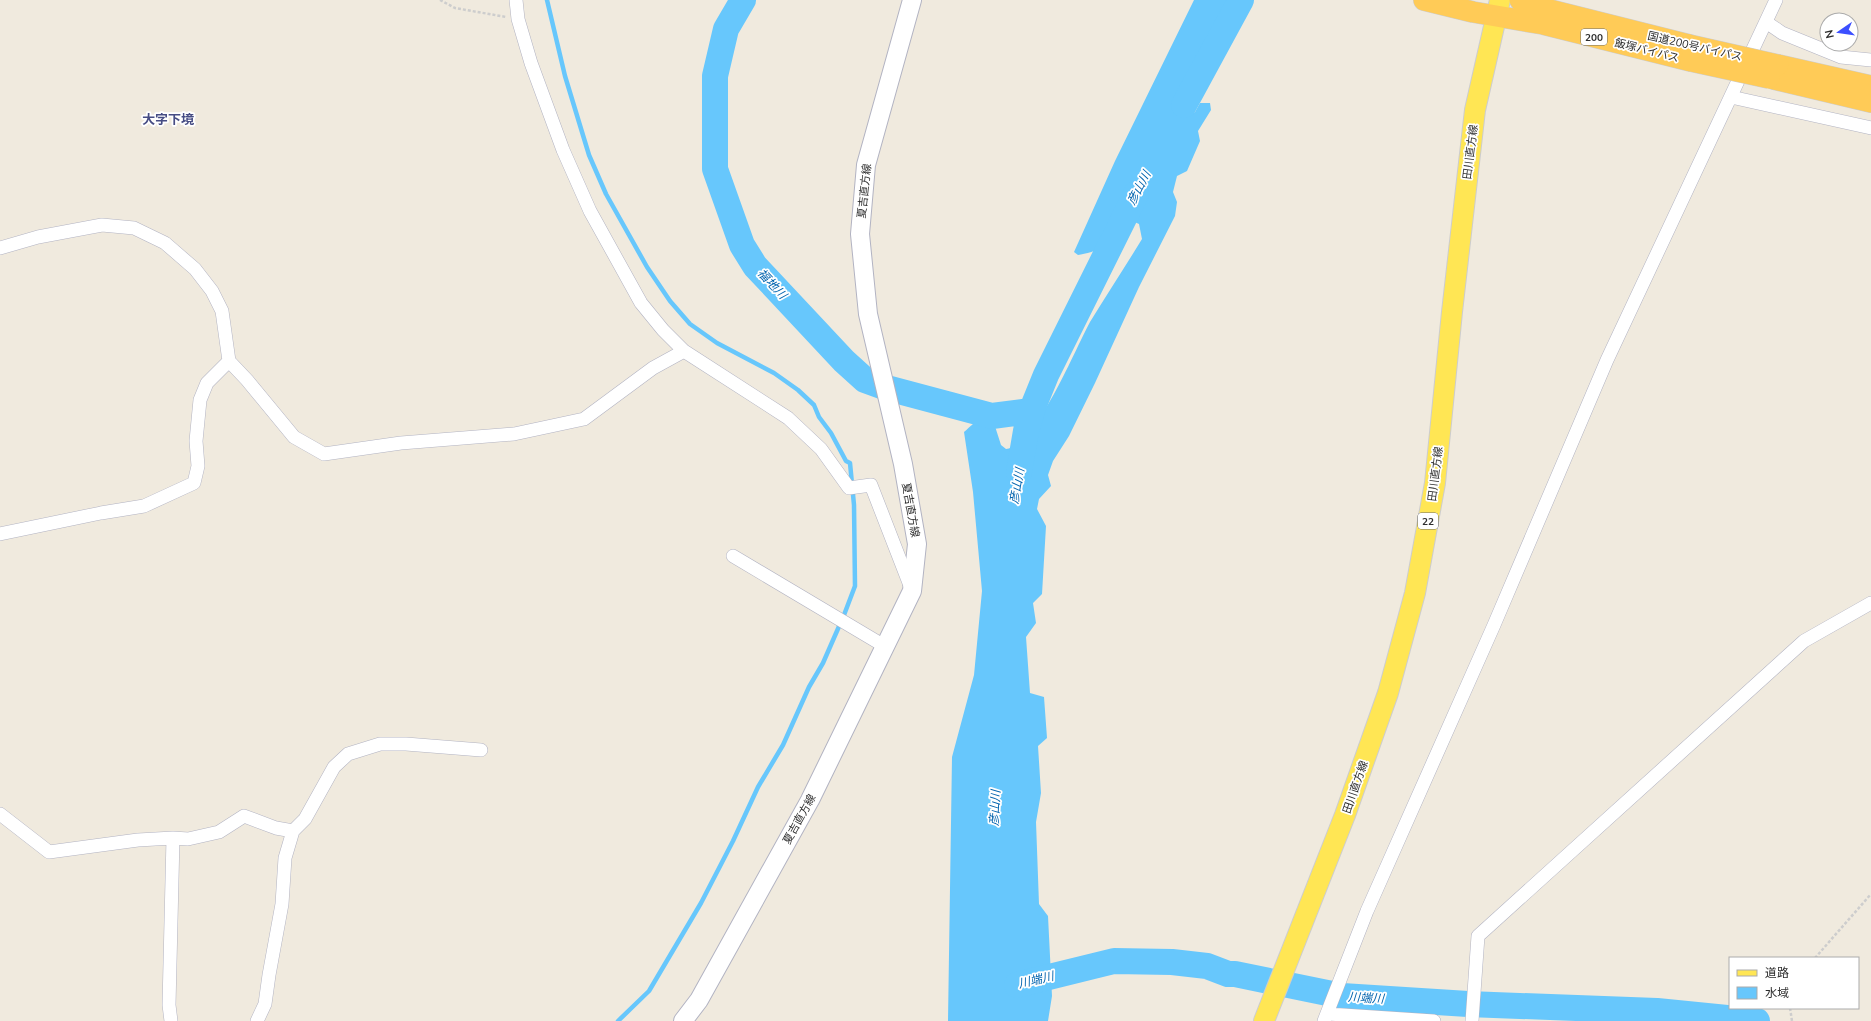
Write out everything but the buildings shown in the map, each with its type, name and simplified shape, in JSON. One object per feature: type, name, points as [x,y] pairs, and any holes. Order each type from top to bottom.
[{"type":"highway","name":"飯塚バイパス","points":[[1424,0],[1474,12],[1498,7],[1543,24],[1690,53]]},
{"type":"highway","name":"国道200号バイパス","points":[[1520,0],[1690,53],[1776,72],[1871,86]]},
{"type":"highway","name":"200","points":[[1776,72],[1871,102]]},
{"type":"main road","name":"夏吉直方線","points":[[683,1021],[699,1000],[810,800],[912,591],[917,544],[903,464],[868,314],[860,234],[866,165],[912,0]]},
{"type":"main road","name":"田川直方線","points":[[1264,1021],[1345,816],[1388,694],[1415,593],[1435,483],[1452,304],[1475,110],[1498,7]]},
{"type":"street","points":[[516,0],[518,19],[531,63],[563,150],[590,211],[641,303],[663,330],[684,351],[788,418],[821,449],[848,488],[871,485],[912,591]]},
{"type":"street","points":[[1434,1021],[1326,1018],[1367,911],[1494,625],[1607,360],[1776,0]]},
{"type":"street","points":[[1766,22],[1782,33],[1841,57],[1871,60]]},
{"type":"street","points":[[1731,97],[1871,128]]},
{"type":"street","points":[[0,248],[38,237],[102,225],[134,228],[164,243],[195,269],[212,290],[222,311],[229,361],[248,380],[294,437],[324,454],[401,443],[514,434],[584,419],[653,368],[684,351]]},
{"type":"street","points":[[0,534],[101,513],[144,506],[194,483],[198,466],[196,442],[200,400],[207,383],[229,361]]},
{"type":"street","points":[[733,556],[886,647]]},
{"type":"street","points":[[1472,1021],[1478,936],[1804,641],[1871,603]]},
{"type":"street","points":[[257,1021],[266,1004],[269,975],[282,904],[285,858],[292,831],[305,819],[334,767],[348,754],[380,744],[406,744],[481,750]]},
{"type":"street","points":[[0,814],[49,852],[138,840],[173,838],[188,839],[219,832],[244,816],[276,828],[292,831]]},
{"type":"street","points":[[171,1021],[169,1005],[173,838]]},
{"type":"path","points":[[440,0],[455,8],[518,19]]},
{"type":"path","points":[[1816,957],[1871,894]]},
{"type":"path","points":[[1790,1009],[1792,1021]]},
{"type":"water","points":[[1194,0],[1247,0],[1240,13],[1225,21],[1184,113],[1188,116],[1195,112],[1200,103],[1210,103],[1211,110],[1198,131],[1200,141],[1187,171],[1177,176],[1173,192],[1177,202],[1175,216],[1139,287],[1069,436],[1053,461],[1048,475],[1051,486],[1039,499],[1037,509],[1046,526],[1042,594],[1033,603],[1036,623],[1026,637],[1030,693],[1044,697],[1047,738],[1038,746],[1041,793],[1036,822],[1039,904],[1048,916],[1052,996],[1048,1021],[948,1021],[952,757],[974,675],[982,591],[973,492],[964,432],[977,421],[989,418],[993,420],[1001,445],[1006,449],[1018,444],[1030,431],[1054,394],[1090,322],[1142,239],[1139,224],[1131,220],[1127,220],[1119,225],[1104,245],[1098,249],[1081,255],[1074,252],[1115,161]]},
{"type":"waterway","points":[[547,0],[565,76],[589,155],[606,194],[647,267],[670,301],[690,324],[717,343],[774,373],[798,390],[814,405],[819,417],[831,433],[846,461],[850,463],[854,505],[855,586],[823,663],[809,687],[783,745],[758,787],[733,841],[701,903],[649,991],[618,1021]]},
{"type":"waterway","name":"福地川","points":[[743,0],[726,29],[715,76],[715,169],[742,245],[755,266],[844,361],[865,380],[887,388],[992,416],[1031,411]]},
{"type":"waterway","name":"彦山川","points":[[1184,105],[1241,0]]},
{"type":"waterway","name":"彦山川","points":[[1019,472],[1026,431],[1033,407],[1046,375],[1136,194]]},
{"type":"waterway","name":"川端川","points":[[1017,985],[1114,961],[1172,962],[1207,966],[1228,974],[1235,974],[1342,996],[1468,1004],[1657,1011],[1757,1021]]},
{"type":"district","name":"大字下境","points":[[168,119]]}]
